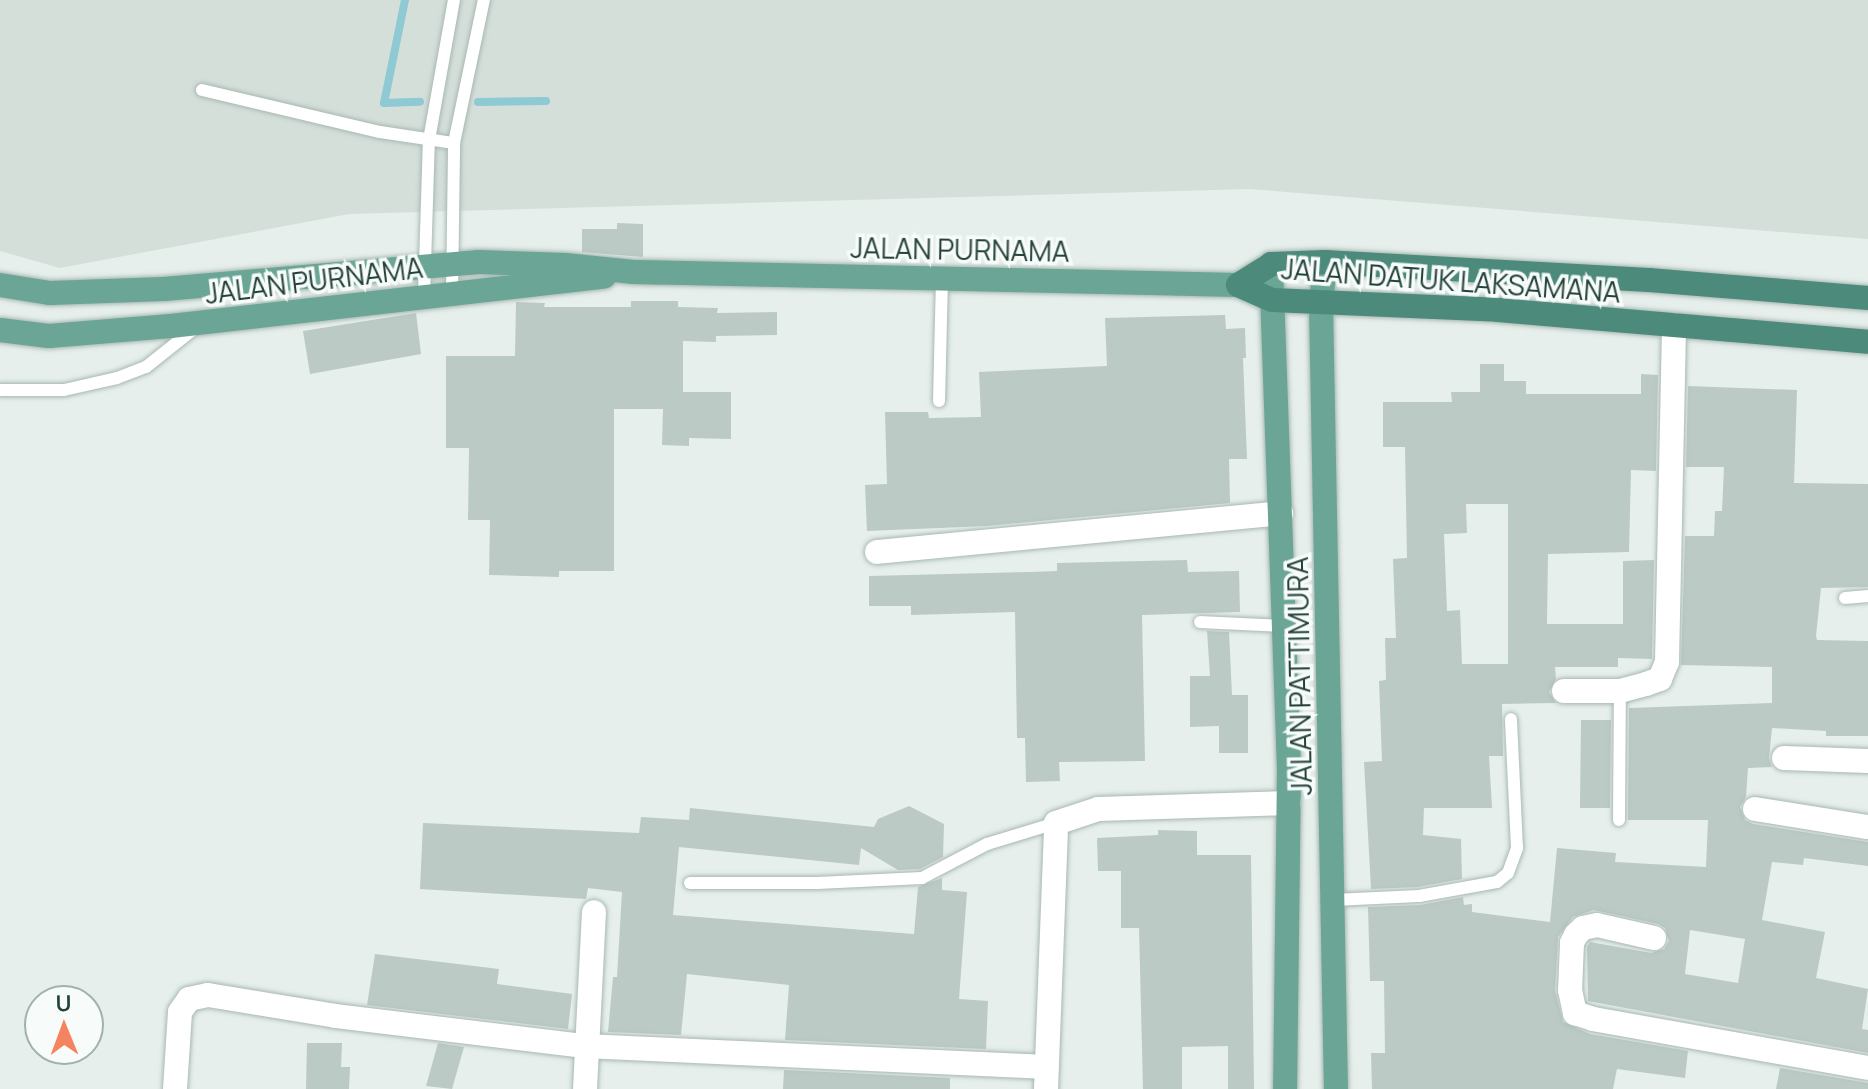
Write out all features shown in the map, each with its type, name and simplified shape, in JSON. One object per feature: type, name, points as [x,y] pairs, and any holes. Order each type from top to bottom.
[{"type":"highway","name":"JALAN DATUK LAKSAMANA","points":[[1238,285],[1271,264],[1325,262],[1649,280],[1868,298]]},
{"type":"highway","name":"JALAN DATUK LAKSAMANA","points":[[1238,285],[1272,300],[1498,310],[1868,342]]},
{"type":"main road","name":"JALAN PURNAMA","points":[[0,285],[50,293],[164,289],[451,262],[565,265],[634,272],[942,276],[1238,285]]},
{"type":"main road","name":"JALAN PATTIMURA","points":[[1325,262],[1321,304],[1336,1089]]},
{"type":"main road","name":"JALAN PATTIMURA","points":[[1271,264],[1289,803],[1285,1089]]},
{"type":"main road","name":"JALAN PURNAMA","points":[[0,330],[49,336],[200,323],[424,296],[545,287],[634,272]]},
{"type":"street","points":[[1564,691],[1620,691],[1660,679],[1667,662],[1674,325]]},
{"type":"street","points":[[877,552],[1281,513]]},
{"type":"street","points":[[1784,758],[1868,761]]},
{"type":"street","points":[[175,1089],[180,1012],[189,999],[208,995],[336,1016],[585,1046],[1046,1078],[1056,823],[1098,809],[1289,803]]},
{"type":"street","points":[[1755,809],[1868,827]]},
{"type":"street","points":[[585,1089],[594,912]]},
{"type":"street","points":[[1654,938],[1597,925],[1583,928],[1572,943],[1570,990],[1575,1013],[1593,1019],[1868,1068]]},
{"type":"lane","points":[[424,296],[429,140],[454,0]]},
{"type":"lane","points":[[452,294],[454,143],[484,0]]},
{"type":"lane","points":[[202,90],[454,143]]},
{"type":"lane","points":[[939,401],[942,276]]},
{"type":"lane","points":[[0,390],[64,390],[117,378],[146,367],[200,323]]},
{"type":"lane","points":[[1845,598],[1868,596]]},
{"type":"lane","points":[[1200,622],[1283,626]]},
{"type":"lane","points":[[1619,820],[1620,691]]},
{"type":"lane","points":[[1333,900],[1419,896],[1497,882],[1508,873],[1517,848],[1511,719]]},
{"type":"lane","points":[[690,883],[817,883],[922,878],[987,844],[1056,823]]},
{"type":"shaded area","points":[[0,0],[1868,0],[1868,239],[1249,189],[349,214],[60,268],[0,251]]},
{"type":"building","points":[[617,223],[643,224],[643,257],[582,252],[582,229],[617,229]]},
{"type":"building","points":[[631,301],[678,301],[678,307],[718,308],[717,313],[777,312],[777,335],[716,336],[716,342],[683,341],[683,392],[731,392],[731,439],[689,438],[689,446],[662,445],[663,409],[614,409],[614,571],[559,571],[559,577],[489,575],[490,520],[468,520],[469,448],[446,448],[446,356],[515,356],[516,302],[545,303],[544,307],[631,307]]},
{"type":"building","points":[[416,313],[421,354],[310,374],[303,331]]},
{"type":"building","points":[[1225,315],[1226,329],[1245,328],[1246,358],[1243,358],[1247,459],[1229,459],[1230,503],[987,526],[867,531],[865,485],[887,484],[885,412],[928,412],[929,418],[981,417],[979,372],[1107,366],[1105,318]]},
{"type":"building","points":[[1480,364],[1504,364],[1504,381],[1526,381],[1526,394],[1641,394],[1641,374],[1658,375],[1656,471],[1631,470],[1629,552],[1548,554],[1547,624],[1623,624],[1623,561],[1654,560],[1652,659],[1618,658],[1618,667],[1555,667],[1556,679],[1549,692],[1556,703],[1502,704],[1503,756],[1489,756],[1492,808],[1424,808],[1423,835],[1461,839],[1462,879],[1418,887],[1371,889],[1364,762],[1382,761],[1379,681],[1386,680],[1385,638],[1396,638],[1393,559],[1407,558],[1405,447],[1383,447],[1383,402],[1452,402],[1451,392],[1480,392]],"holes":[[[1466,504],[1508,504],[1508,664],[1462,664],[1460,610],[1447,611],[1444,534],[1467,533]]]},
{"type":"building","points":[[1688,386],[1797,390],[1794,483],[1868,484],[1868,587],[1821,588],[1816,636],[1817,640],[1868,641],[1868,736],[1826,736],[1826,731],[1772,728],[1769,758],[1772,767],[1748,768],[1746,797],[1740,807],[1745,820],[1753,824],[1868,842],[1868,866],[1804,858],[1803,865],[1772,862],[1762,920],[1825,932],[1816,978],[1868,989],[1862,1029],[1868,1030],[1868,1053],[1588,1001],[1587,947],[1590,942],[1651,953],[1664,949],[1669,941],[1665,928],[1658,924],[1594,910],[1573,917],[1558,937],[1555,990],[1563,1022],[1590,1034],[1688,1051],[1685,1078],[1617,1069],[1613,1089],[1372,1089],[1371,1053],[1385,1053],[1384,981],[1370,981],[1368,907],[1420,905],[1463,897],[1464,905],[1472,904],[1472,912],[1550,922],[1557,848],[1616,853],[1615,862],[1706,867],[1708,820],[1628,820],[1629,708],[1772,703],[1772,667],[1681,665],[1685,536],[1714,536],[1715,511],[1722,511],[1724,467],[1686,467]],"holes":[[[1690,930],[1745,939],[1738,983],[1685,974]]]},
{"type":"building","points":[[1187,560],[1188,572],[1239,571],[1240,612],[1142,615],[1145,761],[1059,762],[1060,781],[1026,782],[1025,738],[1017,738],[1015,612],[911,615],[911,606],[869,606],[869,576],[1057,571],[1057,563]]},
{"type":"building","points":[[1207,631],[1229,632],[1232,695],[1248,695],[1248,753],[1219,753],[1219,726],[1190,727],[1190,676],[1210,676]]},
{"type":"building","points":[[1581,720],[1611,720],[1610,808],[1580,808]]},
{"type":"building","points":[[909,806],[944,824],[943,857],[920,869],[898,870],[861,848],[859,865],[679,847],[673,915],[914,934],[918,887],[942,878],[942,890],[967,892],[959,999],[988,1001],[986,1049],[785,1040],[789,985],[687,974],[681,1035],[608,1032],[613,977],[617,977],[622,892],[588,888],[586,899],[420,889],[423,823],[639,833],[641,817],[689,820],[690,808],[874,827],[878,819]]},
{"type":"building","points":[[1158,830],[1197,831],[1197,855],[1251,855],[1254,1089],[1228,1089],[1228,1046],[1182,1047],[1182,1089],[1143,1089],[1139,928],[1121,928],[1121,871],[1098,871],[1097,838],[1158,835]]},
{"type":"building","points":[[375,954],[499,969],[497,984],[572,994],[568,1029],[367,1005]]},
{"type":"building","points":[[307,1043],[342,1043],[341,1067],[350,1067],[349,1089],[306,1089]]},
{"type":"building","points":[[438,1043],[464,1047],[452,1089],[426,1086]]},
{"type":"building","points":[[1780,1068],[1868,1083],[1868,1089],[1776,1089]]},
{"type":"building","points":[[784,1070],[950,1078],[950,1089],[783,1089]]},
{"type":"waterway","points":[[405,0],[384,103],[420,102]]},
{"type":"waterway","points":[[478,102],[546,101]]}]
